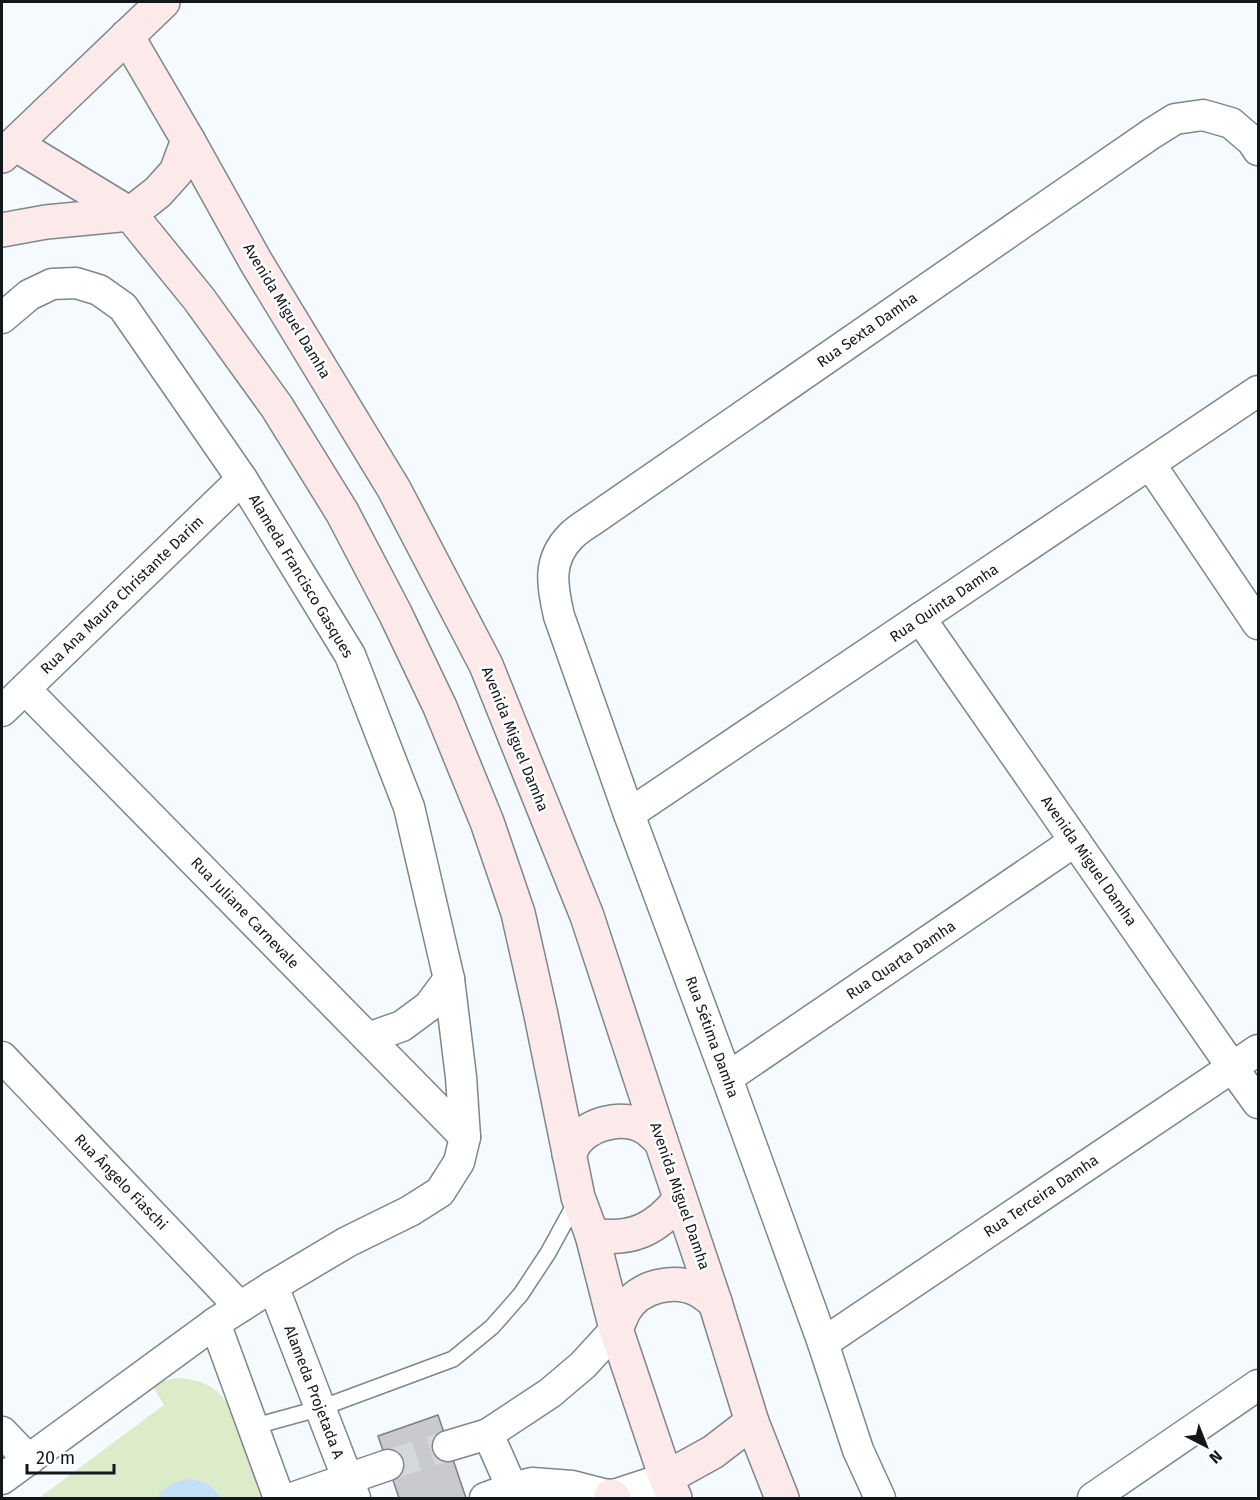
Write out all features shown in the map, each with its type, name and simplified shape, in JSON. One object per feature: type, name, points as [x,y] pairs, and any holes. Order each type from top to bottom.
[{"type":"street","points":[[163,2],[8,150],[130,214],[199,298],[277,407],[342,512],[395,613],[440,707],[487,822],[518,913],[578,1197],[592,1235],[616,1329],[671,1488]]},
{"type":"street","name":"Avenida Miguel Damha","points":[[127,36],[256,262],[394,489],[486,665],[587,916],[715,1302],[752,1422],[782,1498]]},
{"type":"street","name":"Rua Sexta Damha","points":[[552,572],[559,553],[571,536],[594,519],[1175,119],[1203,115],[1231,123],[1252,141],[1258,150]]},
{"type":"street","points":[[2,230],[46,222],[130,214],[158,192],[176,172],[188,140]]},
{"type":"street","name":"Alameda Francisco Gasques","points":[[2,318],[29,295],[52,284],[76,283],[99,290],[123,307],[242,479],[350,655],[409,807],[449,979],[461,1077],[465,1137],[459,1162],[440,1192],[410,1211],[347,1242],[215,1323],[2,1479]]},
{"type":"street","name":"Rua Quinta Damha","points":[[629,814],[1258,391]]},
{"type":"street","points":[[1150,464],[1258,624]]},
{"type":"street","name":"Rua Ana Maura Christante Darim","points":[[2,711],[242,479]]},
{"type":"street","name":"Rua Sétima Damha","points":[[552,572],[559,616],[629,814],[823,1343],[858,1450],[880,1498]]},
{"type":"street","name":"Avenida Miguel Damha","points":[[920,618],[1258,1103]]},
{"type":"street","name":"Rua Juliane Carnevale","points":[[25,689],[465,1137]]},
{"type":"street","name":"Rua Quarta Damha","points":[[727,1078],[1075,841]]},
{"type":"street","points":[[368,1038],[402,1026],[429,1006],[449,979]]},
{"type":"street","name":"Rua Terceira Damha","points":[[823,1343],[1258,1050]]},
{"type":"street","name":"Rua Ângelo Fiaschi","points":[[2,1057],[240,1307]]},
{"type":"street","points":[[569,1154],[579,1138],[594,1127],[611,1122],[630,1122],[638,1125],[647,1129],[660,1141]]},
{"type":"street","points":[[592,1235],[609,1238],[642,1232],[657,1224],[680,1199]]},
{"type":"street","points":[[448,1446],[488,1434],[550,1393],[583,1365],[616,1329],[624,1310],[639,1295],[658,1286],[678,1284],[699,1290],[715,1302]]},
{"type":"street","name":"Alameda Projetada A","points":[[273,1286],[351,1488]]},
{"type":"street","points":[[215,1323],[279,1498]]},
{"type":"street","points":[[1093,1498],[1258,1385]]},
{"type":"street","points":[[488,1434],[498,1493],[532,1483],[572,1486],[612,1497],[671,1488],[752,1422]]},
{"type":"street","points":[[2,1432],[29,1460]]},
{"type":"street","points":[[292,1498],[351,1488],[388,1465]]},
{"type":"lane","points":[[252,1427],[321,1408],[453,1359],[492,1327],[521,1294],[548,1253],[578,1197]]},
{"type":"green space","points":[[176,1378],[204,1383],[222,1396],[228,1404],[239,1427],[263,1498],[39,1498],[164,1405],[153,1387],[163,1381]]},
{"type":"water","points":[[186,1479],[207,1484],[222,1498],[157,1498],[169,1486]]},
{"type":"building","points":[[438,1415],[466,1498],[399,1498],[378,1436]]},
{"type":"tunnel","points":[[388,1465],[448,1446]]}]
